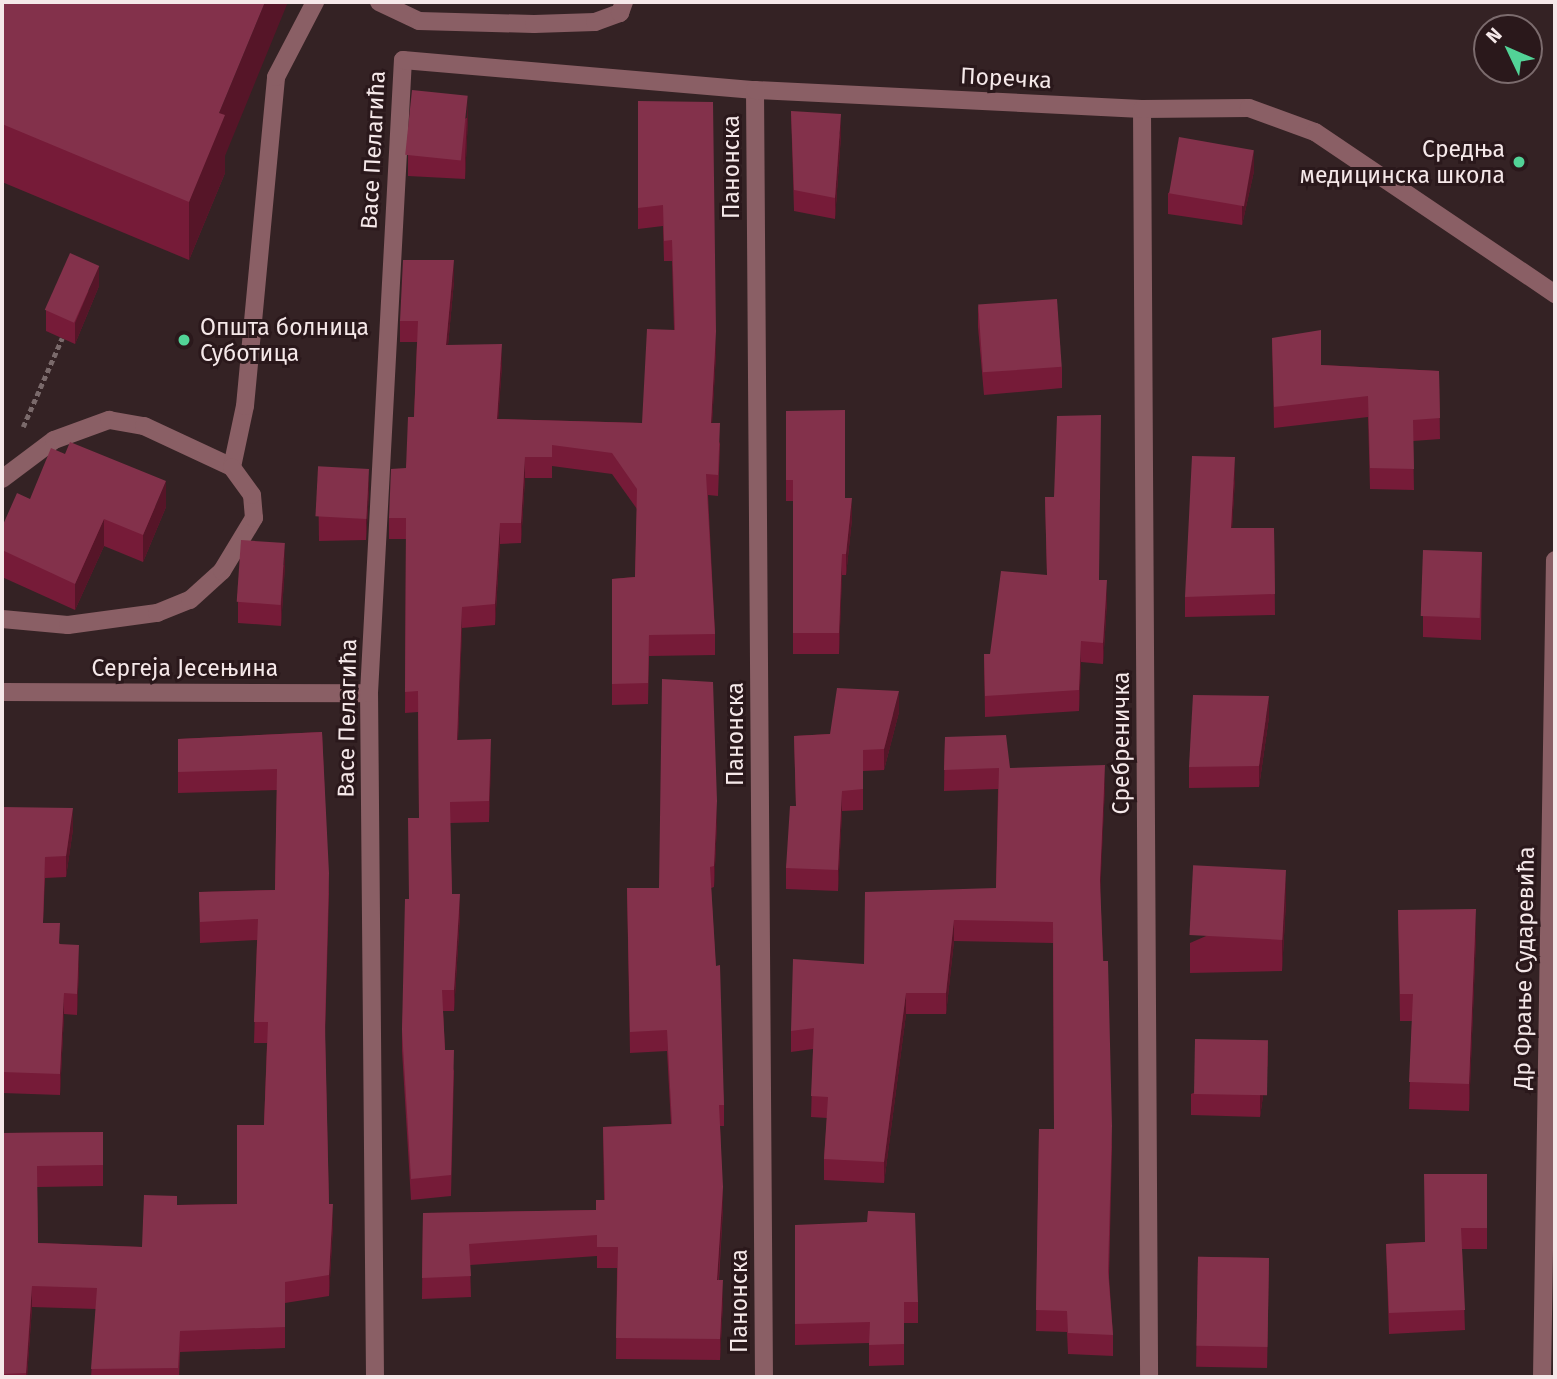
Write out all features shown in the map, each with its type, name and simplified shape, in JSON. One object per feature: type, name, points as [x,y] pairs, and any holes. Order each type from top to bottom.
[{"type":"street","points":[[232,467],[245,406],[276,77],[315,2]]},
{"type":"street","points":[[379,2],[419,21],[534,24],[595,22],[620,13],[624,2]]},
{"type":"street","name":"Поречка","points":[[403,60],[755,90],[1142,109],[1250,108],[1280,116],[1315,132],[1555,294]]},
{"type":"street","name":"Васе Пелагића","points":[[375,1377],[369,693],[403,60]]},
{"type":"street","name":"Панонска","points":[[755,90],[764,1377]]},
{"type":"street","name":"Сребреничка","points":[[1142,109],[1149,1377]]},
{"type":"street","points":[[2,479],[15,465],[54,440],[109,420],[144,426],[232,467],[252,495],[254,518],[222,571],[190,600],[157,613],[68,625],[2,619]]},
{"type":"street","name":"Др Фрање Сударевића","points":[[1542,1377],[1555,560]]},
{"type":"street","name":"Сергеја Јесењина","points":[[2,692],[369,693]]},
{"type":"path","points":[[15,465],[19,436],[62,338]]},
{"type":"building","points":[[2,2],[265,2],[219,113],[225,115],[189,202],[2,124]]},
{"type":"building","points":[[412,90],[468,96],[461,160],[405,155]]},
{"type":"building","points":[[638,101],[713,102],[716,332],[711,423],[720,423],[718,475],[706,474],[715,634],[649,635],[648,683],[612,684],[612,579],[635,577],[637,489],[612,453],[552,445],[552,457],[525,457],[521,523],[500,523],[495,604],[462,607],[457,740],[491,739],[489,801],[450,802],[452,894],[460,894],[454,990],[442,990],[445,1050],[454,1050],[451,1175],[411,1179],[402,1030],[405,899],[409,899],[408,818],[419,818],[418,691],[405,692],[406,518],[389,518],[391,469],[406,468],[408,417],[414,417],[418,321],[400,321],[403,260],[454,260],[446,345],[502,344],[497,419],[642,423],[647,329],[675,330],[672,240],[664,241],[663,205],[638,208]]},
{"type":"building","points":[[791,111],[841,114],[835,198],[794,190]]},
{"type":"building","points":[[1179,137],[1254,150],[1244,206],[1169,193]]},
{"type":"building","points":[[70,253],[99,266],[74,323],[45,310]]},
{"type":"building","points":[[1057,299],[1062,367],[983,372],[978,305]]},
{"type":"building","points":[[1321,330],[1321,365],[1439,371],[1440,418],[1413,420],[1414,469],[1370,468],[1368,396],[1274,407],[1272,338]]},
{"type":"building","points":[[845,410],[845,498],[852,498],[846,554],[842,554],[839,633],[793,633],[793,480],[786,480],[786,411]]},
{"type":"building","points":[[1101,415],[1099,580],[1107,580],[1103,643],[1081,641],[1079,690],[985,696],[984,654],[990,654],[1001,571],[1047,575],[1045,497],[1054,497],[1057,416]]},
{"type":"building","points":[[70,442],[166,481],[143,535],[104,519],[75,584],[2,550],[2,527],[17,493],[30,499],[51,448],[65,454]]},
{"type":"building","points":[[1192,456],[1235,457],[1231,528],[1274,528],[1275,594],[1185,597]]},
{"type":"building","points":[[318,466],[369,469],[366,519],[315,516]]},
{"type":"building","points":[[241,540],[285,543],[281,605],[237,602]]},
{"type":"building","points":[[1423,550],[1482,552],[1480,618],[1421,616]]},
{"type":"building","points":[[662,679],[713,682],[717,801],[714,866],[710,867],[716,966],[720,965],[724,1105],[719,1105],[723,1187],[717,1280],[723,1280],[720,1339],[616,1338],[618,1247],[597,1247],[597,1235],[469,1244],[471,1276],[422,1278],[423,1213],[596,1210],[596,1200],[605,1200],[603,1127],[672,1124],[667,1030],[630,1032],[627,888],[659,888]]},
{"type":"building","points":[[837,688],[899,691],[884,749],[863,750],[863,789],[842,791],[838,870],[786,868],[790,806],[796,806],[794,736],[830,734]]},
{"type":"building","points":[[1193,695],[1269,696],[1259,766],[1189,767]]},
{"type":"building","points":[[322,732],[329,873],[325,1026],[329,1204],[333,1204],[329,1275],[285,1282],[285,1327],[180,1331],[178,1368],[91,1369],[97,1288],[32,1286],[26,1373],[2,1374],[2,1133],[103,1132],[103,1165],[37,1166],[38,1243],[142,1247],[144,1195],[177,1196],[177,1205],[237,1204],[237,1125],[264,1125],[268,1022],[254,1022],[258,919],[200,922],[199,892],[275,890],[277,769],[178,772],[178,739]]},
{"type":"building","points":[[1006,735],[1010,768],[1105,765],[1100,880],[1103,961],[1108,961],[1112,1126],[1108,1271],[1113,1335],[1068,1333],[1067,1311],[1036,1310],[1039,1129],[1054,1129],[1053,922],[954,920],[946,993],[906,993],[884,1162],[824,1159],[828,1097],[811,1096],[814,1028],[791,1031],[793,959],[864,964],[865,892],[996,888],[999,768],[944,770],[945,737]]},
{"type":"building","points":[[2,807],[73,808],[66,856],[45,857],[43,923],[60,923],[59,944],[79,945],[77,994],[64,993],[60,1074],[2,1072]]},
{"type":"building","points":[[1193,865],[1286,870],[1282,940],[1189,935]]},
{"type":"building","points":[[1476,909],[1469,1084],[1409,1082],[1413,994],[1400,994],[1398,910]]},
{"type":"building","points":[[1195,1039],[1268,1040],[1267,1095],[1194,1094]]},
{"type":"building","points":[[1424,1174],[1487,1174],[1487,1228],[1461,1228],[1465,1310],[1389,1313],[1386,1244],[1425,1242]]},
{"type":"building","points":[[868,1211],[915,1213],[918,1302],[904,1302],[904,1344],[869,1345],[870,1322],[795,1324],[795,1225],[867,1222]]},
{"type":"building","points":[[1198,1257],[1269,1258],[1267,1347],[1196,1346]]},
{"type":"place","name":"Средња медицинска школа","points":[[1519,162]]},
{"type":"place","name":"Општа болница Суботица","points":[[184,340]]}]
